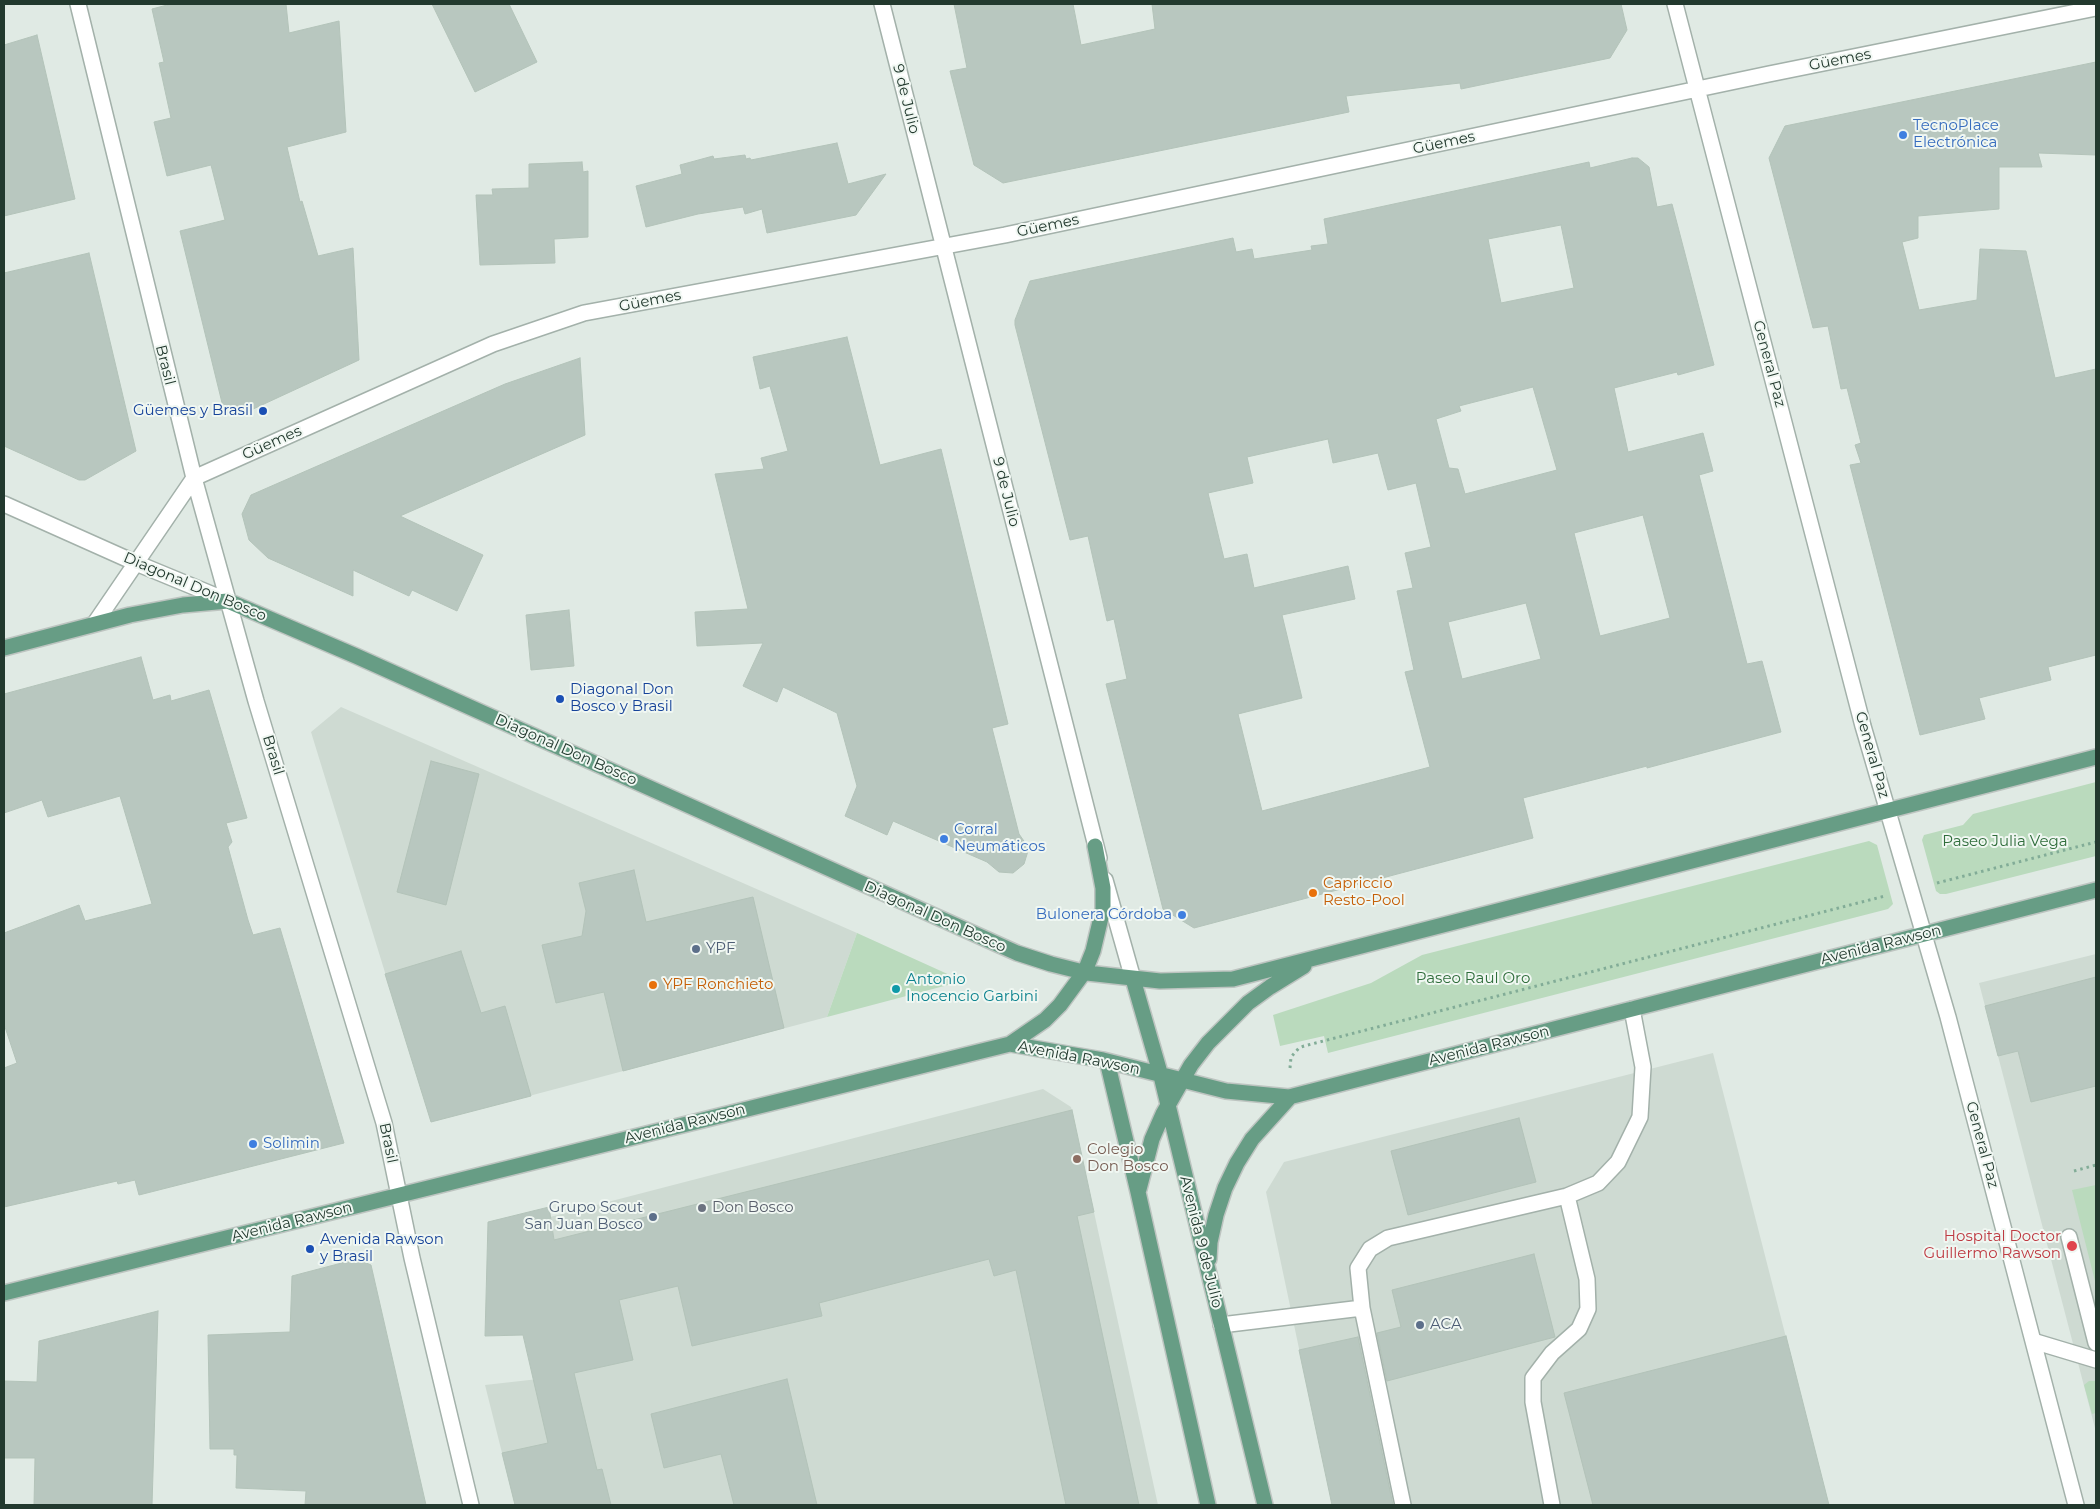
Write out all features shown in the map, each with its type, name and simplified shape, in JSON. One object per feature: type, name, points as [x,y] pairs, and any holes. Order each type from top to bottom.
[{"type":"main road","points":[[4,648],[95,623],[183,605],[228,601]]},
{"type":"main road","name":"Diagonal Don Bosco","points":[[228,601],[356,656],[983,939],[1034,958],[1084,972],[1133,979]]},
{"type":"main road","points":[[1133,979],[1196,981],[1233,979],[2096,757]]},
{"type":"main road","points":[[1010,1044],[1050,1015],[1074,989],[1094,951],[1103,909],[1103,888],[1095,846]]},
{"type":"main road","name":"Avenida Rawson","points":[[4,1293],[1010,1044],[1106,1062],[1226,1091],[1290,1097],[2096,890]]},
{"type":"main road","points":[[1138,1192],[1152,1139],[1168,1104],[1181,1080],[1208,1043],[1248,1003],[1294,972],[1333,954]]},
{"type":"main road","name":"Avenida 9 de Julio","points":[[1133,979],[1168,1104],[1264,1505]]},
{"type":"main road","points":[[1106,1062],[1138,1192],[1208,1505]]},
{"type":"main road","points":[[1209,1273],[1210,1242],[1224,1188],[1252,1139],[1290,1097]]},
{"type":"street","name":"Brasil","points":[[78,4],[194,478],[256,701],[384,1123],[471,1505]]},
{"type":"street","name":"9 de Julio","points":[[882,4],[1095,846],[1133,979]]},
{"type":"street","name":"General Paz","points":[[1675,4],[1863,726],[1948,1017],[2076,1505]]},
{"type":"street","name":"Güemes","points":[[194,478],[494,344],[584,313],[943,246],[2096,8]]},
{"type":"street","points":[[95,623],[194,478]]},
{"type":"street","name":"Diagonal Don Bosco","points":[[4,504],[136,563],[228,601]]},
{"type":"street","points":[[1403,1505],[1362,1308],[1358,1268],[1370,1249],[1388,1238],[1567,1196],[1598,1183],[1618,1162],[1640,1117],[1643,1068],[1632,1009]]},
{"type":"street","points":[[1552,1505],[1533,1402],[1533,1378],[1552,1352],[1579,1329],[1588,1309],[1587,1279],[1567,1196]]},
{"type":"street","points":[[2069,1236],[2096,1343]]},
{"type":"street","points":[[1221,1325],[1362,1308]]},
{"type":"street","points":[[2033,1341],[2096,1360]]},
{"type":"path","points":[[1290,1097],[1289,1063],[1295,1052],[1304,1046],[2096,842]]},
{"type":"path","points":[[2074,1171],[2096,1165]]},
{"type":"shaded area","points":[[341,707],[857,933],[827,1017],[431,1122],[311,732]]},
{"type":"shaded area","name":"Hospital Doctor Guillermo Rawson","points":[[2096,954],[2096,1432],[1979,983]]},
{"type":"shaded area","points":[[1713,1053],[1829,1505],[1332,1505],[1266,1192],[1284,1162]]},
{"type":"shaded area","points":[[1043,1089],[1071,1107],[1158,1505],[515,1505],[485,1385],[556,1377],[554,1240],[550,1217]]},
{"type":"green space","name":"Paseo Julia Vega","points":[[2096,782],[2096,856],[1946,894],[1940,894],[1936,891],[1922,840],[1924,835],[1963,825],[1973,814]]},
{"type":"green space","name":"Paseo Raul Oro","points":[[1869,841],[1877,845],[1893,904],[1888,909],[1328,1053],[1324,1036],[1280,1046],[1273,1015],[1371,983],[1422,955]]},
{"type":"green space","points":[[857,933],[963,981],[827,1017]]},
{"type":"green space","points":[[2096,1185],[2096,1285],[2072,1190]]},
{"type":"green space","points":[[2089,1381],[2096,1381],[2096,1413],[2092,1414],[2084,1385]]},
{"type":"building","points":[[171,4],[286,4],[289,33],[339,21],[346,132],[287,147],[300,202],[302,201],[318,256],[353,248],[359,360],[251,410],[225,415],[180,231],[225,220],[211,165],[167,176],[154,122],[171,118],[159,63],[164,62],[152,9]]},
{"type":"building","points":[[432,4],[509,4],[537,62],[475,92]]},
{"type":"building","points":[[954,4],[1073,4],[1081,45],[1155,29],[1152,4],[1621,4],[1627,30],[1610,58],[1461,89],[1460,83],[1346,96],[1349,112],[1003,183],[974,165],[950,71],[967,68]]},
{"type":"building","points":[[37,35],[75,199],[4,216],[4,45]]},
{"type":"building","points":[[2096,62],[2096,155],[2038,153],[2042,167],[1999,167],[1999,209],[1918,216],[1918,238],[1902,242],[1919,310],[1977,300],[1980,249],[2026,251],[2055,378],[2096,369],[2096,655],[2048,667],[2051,680],[1979,698],[1985,719],[1920,735],[1850,465],[1861,463],[1855,445],[1861,443],[1847,388],[1841,389],[1828,326],[1813,328],[1769,158],[1785,126]]},
{"type":"building","points":[[837,143],[848,184],[886,174],[856,215],[767,233],[762,209],[745,214],[743,207],[698,214],[646,227],[636,186],[682,174],[680,165],[713,156],[714,159],[745,155],[746,159],[750,158],[751,160]]},
{"type":"building","points":[[1638,158],[1649,167],[1657,207],[1672,204],[1714,365],[1678,375],[1677,372],[1614,388],[1628,452],[1703,433],[1713,471],[1699,475],[1747,664],[1762,661],[1781,732],[1647,768],[1647,766],[1523,798],[1533,838],[1194,928],[1163,909],[1106,684],[1127,679],[1114,619],[1107,621],[1088,536],[1070,540],[1015,325],[1015,320],[1030,281],[1233,238],[1236,252],[1252,249],[1254,259],[1312,250],[1311,246],[1328,244],[1324,219],[1589,162],[1590,168]],"holes":[[[1561,225],[1574,288],[1501,303],[1488,239]],[[1533,387],[1557,470],[1465,494],[1458,469],[1449,468],[1436,419],[1461,411],[1459,406]],[[1328,439],[1333,463],[1378,453],[1388,490],[1416,483],[1431,547],[1405,553],[1413,588],[1397,591],[1414,670],[1405,672],[1430,767],[1262,811],[1238,714],[1302,698],[1282,615],[1355,599],[1348,566],[1254,588],[1247,554],[1224,559],[1208,493],[1253,483],[1247,457]],[[1643,515],[1670,618],[1600,636],[1574,533]],[[1526,603],[1541,659],[1462,679],[1448,622]]]},
{"type":"building","points":[[582,162],[583,172],[588,171],[588,237],[554,239],[555,263],[480,265],[476,195],[493,195],[492,189],[529,188],[529,164]]},
{"type":"building","points":[[89,253],[136,451],[85,480],[79,480],[4,446],[4,273]]},
{"type":"building","points":[[847,337],[880,465],[941,449],[1008,724],[992,728],[1019,834],[1026,844],[1028,851],[1024,864],[1013,873],[999,872],[987,862],[893,821],[887,835],[845,816],[857,786],[837,713],[783,687],[777,702],[743,686],[763,643],[697,646],[695,612],[748,609],[715,474],[764,469],[761,458],[788,451],[770,386],[760,389],[753,357]]},
{"type":"building","points":[[580,358],[585,435],[400,516],[483,555],[457,611],[412,590],[409,596],[353,570],[353,596],[268,558],[249,540],[242,514],[251,495],[505,384]]},
{"type":"building","points":[[569,610],[574,666],[531,670],[526,615]]},
{"type":"building","points":[[141,657],[153,700],[170,695],[171,701],[209,690],[247,818],[226,823],[232,842],[228,847],[248,920],[253,935],[280,928],[344,1143],[139,1195],[135,1180],[118,1184],[117,1181],[4,1207],[4,1068],[17,1063],[4,1024],[4,933],[79,905],[85,921],[152,904],[120,796],[48,817],[42,800],[4,813],[4,694]]},
{"type":"building","points":[[431,761],[479,774],[446,905],[397,892]]},
{"type":"building","points":[[634,870],[646,922],[753,897],[784,1028],[623,1071],[604,992],[556,1003],[542,945],[582,936],[586,911],[579,883]]},
{"type":"building","points":[[461,951],[481,1013],[505,1006],[531,1096],[431,1122],[385,974]]},
{"type":"building","points":[[2096,977],[2096,1086],[2031,1102],[2018,1051],[1998,1056],[1985,1006]]},
{"type":"building","points":[[1072,1110],[1094,1212],[1077,1216],[1139,1505],[1066,1505],[1016,1270],[994,1276],[989,1259],[819,1303],[822,1316],[692,1346],[678,1286],[619,1300],[633,1360],[574,1373],[597,1470],[602,1469],[611,1505],[515,1505],[502,1453],[548,1443],[523,1335],[485,1336],[488,1222],[549,1207],[554,1240]]},
{"type":"building","points":[[1519,1118],[1536,1182],[1408,1215],[1391,1151]]},
{"type":"building","points":[[1534,1254],[1555,1337],[1387,1381],[1377,1333],[1401,1327],[1392,1290]]},
{"type":"building","points":[[357,1259],[371,1265],[426,1505],[305,1505],[306,1491],[236,1488],[237,1455],[234,1455],[234,1449],[210,1449],[208,1335],[290,1332],[292,1276]]},
{"type":"building","points":[[158,1311],[152,1505],[34,1505],[35,1458],[4,1458],[4,1381],[37,1382],[39,1341]]},
{"type":"building","points":[[1786,1336],[1829,1505],[1593,1505],[1564,1393]]},
{"type":"building","points":[[1358,1337],[1393,1505],[1332,1505],[1299,1350]]},
{"type":"building","points":[[787,1379],[817,1505],[734,1505],[721,1454],[664,1468],[651,1414]]},
{"type":"place","name":"TecnoPlace Electrónica","points":[[1903,135]]},
{"type":"place","name":"Güemes y Brasil","points":[[263,411]]},
{"type":"place","name":"Diagonal Don Bosco y Brasil","points":[[560,699]]},
{"type":"place","name":"Corral Neumáticos","points":[[944,839]]},
{"type":"place","name":"Capriccio Resto-Pool","points":[[1313,893]]},
{"type":"place","name":"Bulonera Córdoba","points":[[1182,915]]},
{"type":"place","name":"YPF","points":[[696,949]]},
{"type":"place","name":"YPF Ronchieto","points":[[653,985]]},
{"type":"place","name":"Antonio Inocencio Garbini","points":[[896,989]]},
{"type":"place","name":"Solimin","points":[[253,1144]]},
{"type":"place","name":"Colegio Don Bosco","points":[[1077,1159]]},
{"type":"place","name":"Don Bosco","points":[[702,1208]]},
{"type":"place","name":"Grupo Scout San Juan Bosco","points":[[653,1217]]},
{"type":"place","name":"Hospital Doctor Guillermo Rawson","points":[[2072,1246]]},
{"type":"place","name":"Avenida Rawson y Brasil","points":[[310,1249]]},
{"type":"place","name":"ACA","points":[[1420,1325]]}]
